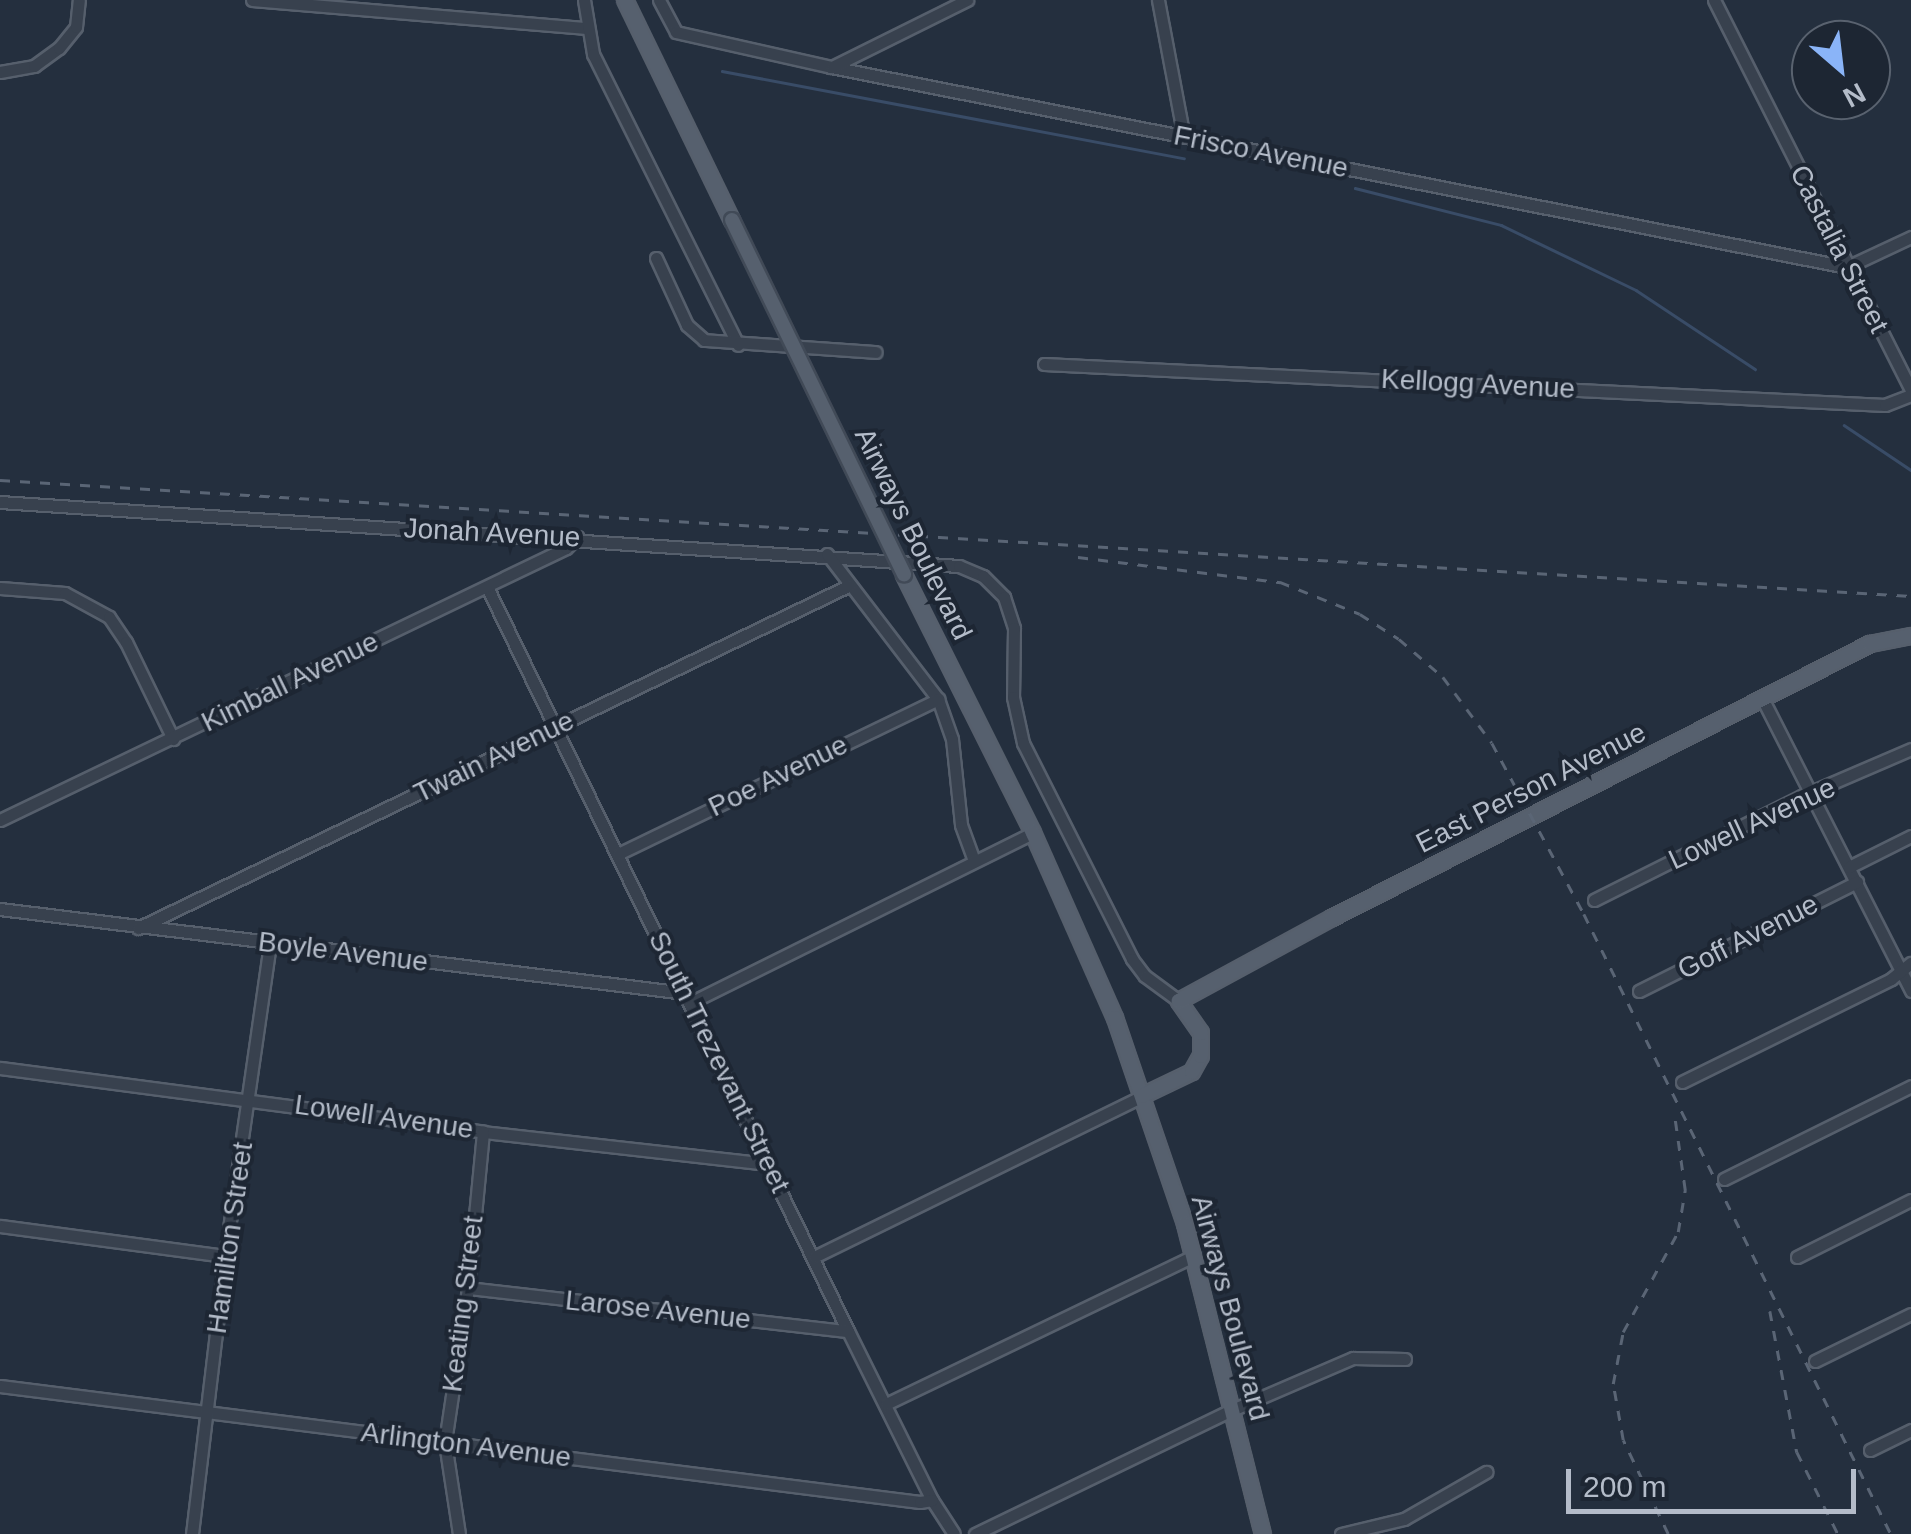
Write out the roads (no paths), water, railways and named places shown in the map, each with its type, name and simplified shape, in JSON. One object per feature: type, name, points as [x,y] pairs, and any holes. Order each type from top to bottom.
[{"type":"main road","name":"Airways Boulevard","points":[[625,0],[1032,833],[1115,1018],[1192,1256],[1264,1534]]},
{"type":"main road","name":"East Person Avenue","points":[[1179,1000],[1870,644],[1911,636]]},
{"type":"main road","name":"Airways Boulevard","points":[[1142,1096],[1192,1072],[1201,1056],[1201,1033],[1179,1000]]},
{"type":"street","points":[[0,72],[34,66],[60,48],[76,27],[79,0]]},
{"type":"street","points":[[256,0],[586,28]]},
{"type":"street","points":[[584,0],[586,28],[594,54],[738,345]]},
{"type":"street","name":"Frisco Avenue","points":[[659,0],[676,32],[832,68],[1847,267]]},
{"type":"street","points":[[832,68],[967,0]]},
{"type":"street","points":[[1158,0],[1184,138]]},
{"type":"street","name":"Castalia Street","points":[[1714,0],[1911,392]]},
{"type":"street","points":[[1847,267],[1911,236]]},
{"type":"street","points":[[656,258],[693,334],[704,340],[876,352]]},
{"type":"street","name":"Kellogg Avenue","points":[[1044,364],[1886,405],[1911,392]]},
{"type":"street","name":"Jonah Avenue","points":[[0,502],[827,554],[958,566],[982,576]]},
{"type":"street","name":"Kimball Avenue","points":[[0,820],[487,587],[566,548],[577,537]]},
{"type":"street","name":"Airways Boulevard","points":[[827,554],[938,699],[952,740],[962,825],[974,861]]},
{"type":"street","name":"Airways Boulevard","points":[[982,576],[1004,597],[1014,628],[1013,697],[1023,742],[1132,959],[1144,976],[1179,1000]]},
{"type":"street","name":"Twain Avenue","points":[[138,928],[850,584]]},
{"type":"street","name":"South Trezevant Street","points":[[487,587],[848,1332],[932,1500],[954,1534]]},
{"type":"street","points":[[0,588],[65,593],[109,618],[126,642],[173,738]]},
{"type":"street","points":[[1762,698],[1856,882],[1906,966],[1911,991]]},
{"type":"street","name":"Poe Avenue","points":[[618,854],[938,699]]},
{"type":"street","name":"Lowell Avenue","points":[[1594,900],[1911,749]]},
{"type":"street","points":[[688,998],[1032,833]]},
{"type":"street","points":[[1849,866],[1911,836]]},
{"type":"street","name":"Goff Avenue","points":[[1639,991],[1856,882]]},
{"type":"street","name":"Boyle Avenue","points":[[0,909],[688,998]]},
{"type":"street","name":"Hamilton Street","points":[[192,1534],[225,1256],[251,1098],[270,943]]},
{"type":"street","points":[[1682,1082],[1891,979],[1906,966]]},
{"type":"street","name":"Lowell Avenue","points":[[0,1068],[251,1098],[483,1132],[767,1164]]},
{"type":"street","points":[[1724,1179],[1911,1086]]},
{"type":"street","points":[[814,1257],[1142,1096]]},
{"type":"street","name":"Keating Street","points":[[459,1534],[444,1442],[468,1288],[483,1132]]},
{"type":"street","points":[[1796,1258],[1911,1200]]},
{"type":"street","points":[[0,1226],[225,1256]]},
{"type":"street","points":[[886,1404],[1192,1256]]},
{"type":"street","name":"Larose Avenue","points":[[468,1288],[848,1332]]},
{"type":"street","points":[[1815,1361],[1911,1314]]},
{"type":"street","points":[[975,1534],[1232,1410],[1353,1358],[1405,1358]]},
{"type":"street","name":"Arlington Avenue","points":[[0,1386],[900,1500],[932,1500]]},
{"type":"street","points":[[1870,1450],[1911,1430]]},
{"type":"street","points":[[1341,1534],[1404,1519],[1486,1472]]},
{"type":"waterway","points":[[722,71],[1184,158]]},
{"type":"waterway","points":[[1355,188],[1501,225],[1636,290],[1755,369]]},
{"type":"waterway","points":[[1844,425],[1911,470]]},
{"type":"railway","points":[[0,480],[1911,596]]},
{"type":"railway","points":[[1078,557],[1280,582],[1360,614],[1399,639],[1443,677],[1492,743],[1584,914],[1891,1534]]},
{"type":"railway","points":[[1668,1534],[1623,1440],[1613,1384],[1623,1332],[1678,1232],[1685,1190],[1675,1120]]},
{"type":"railway","points":[[1770,1311],[1797,1452],[1838,1534]]}]
